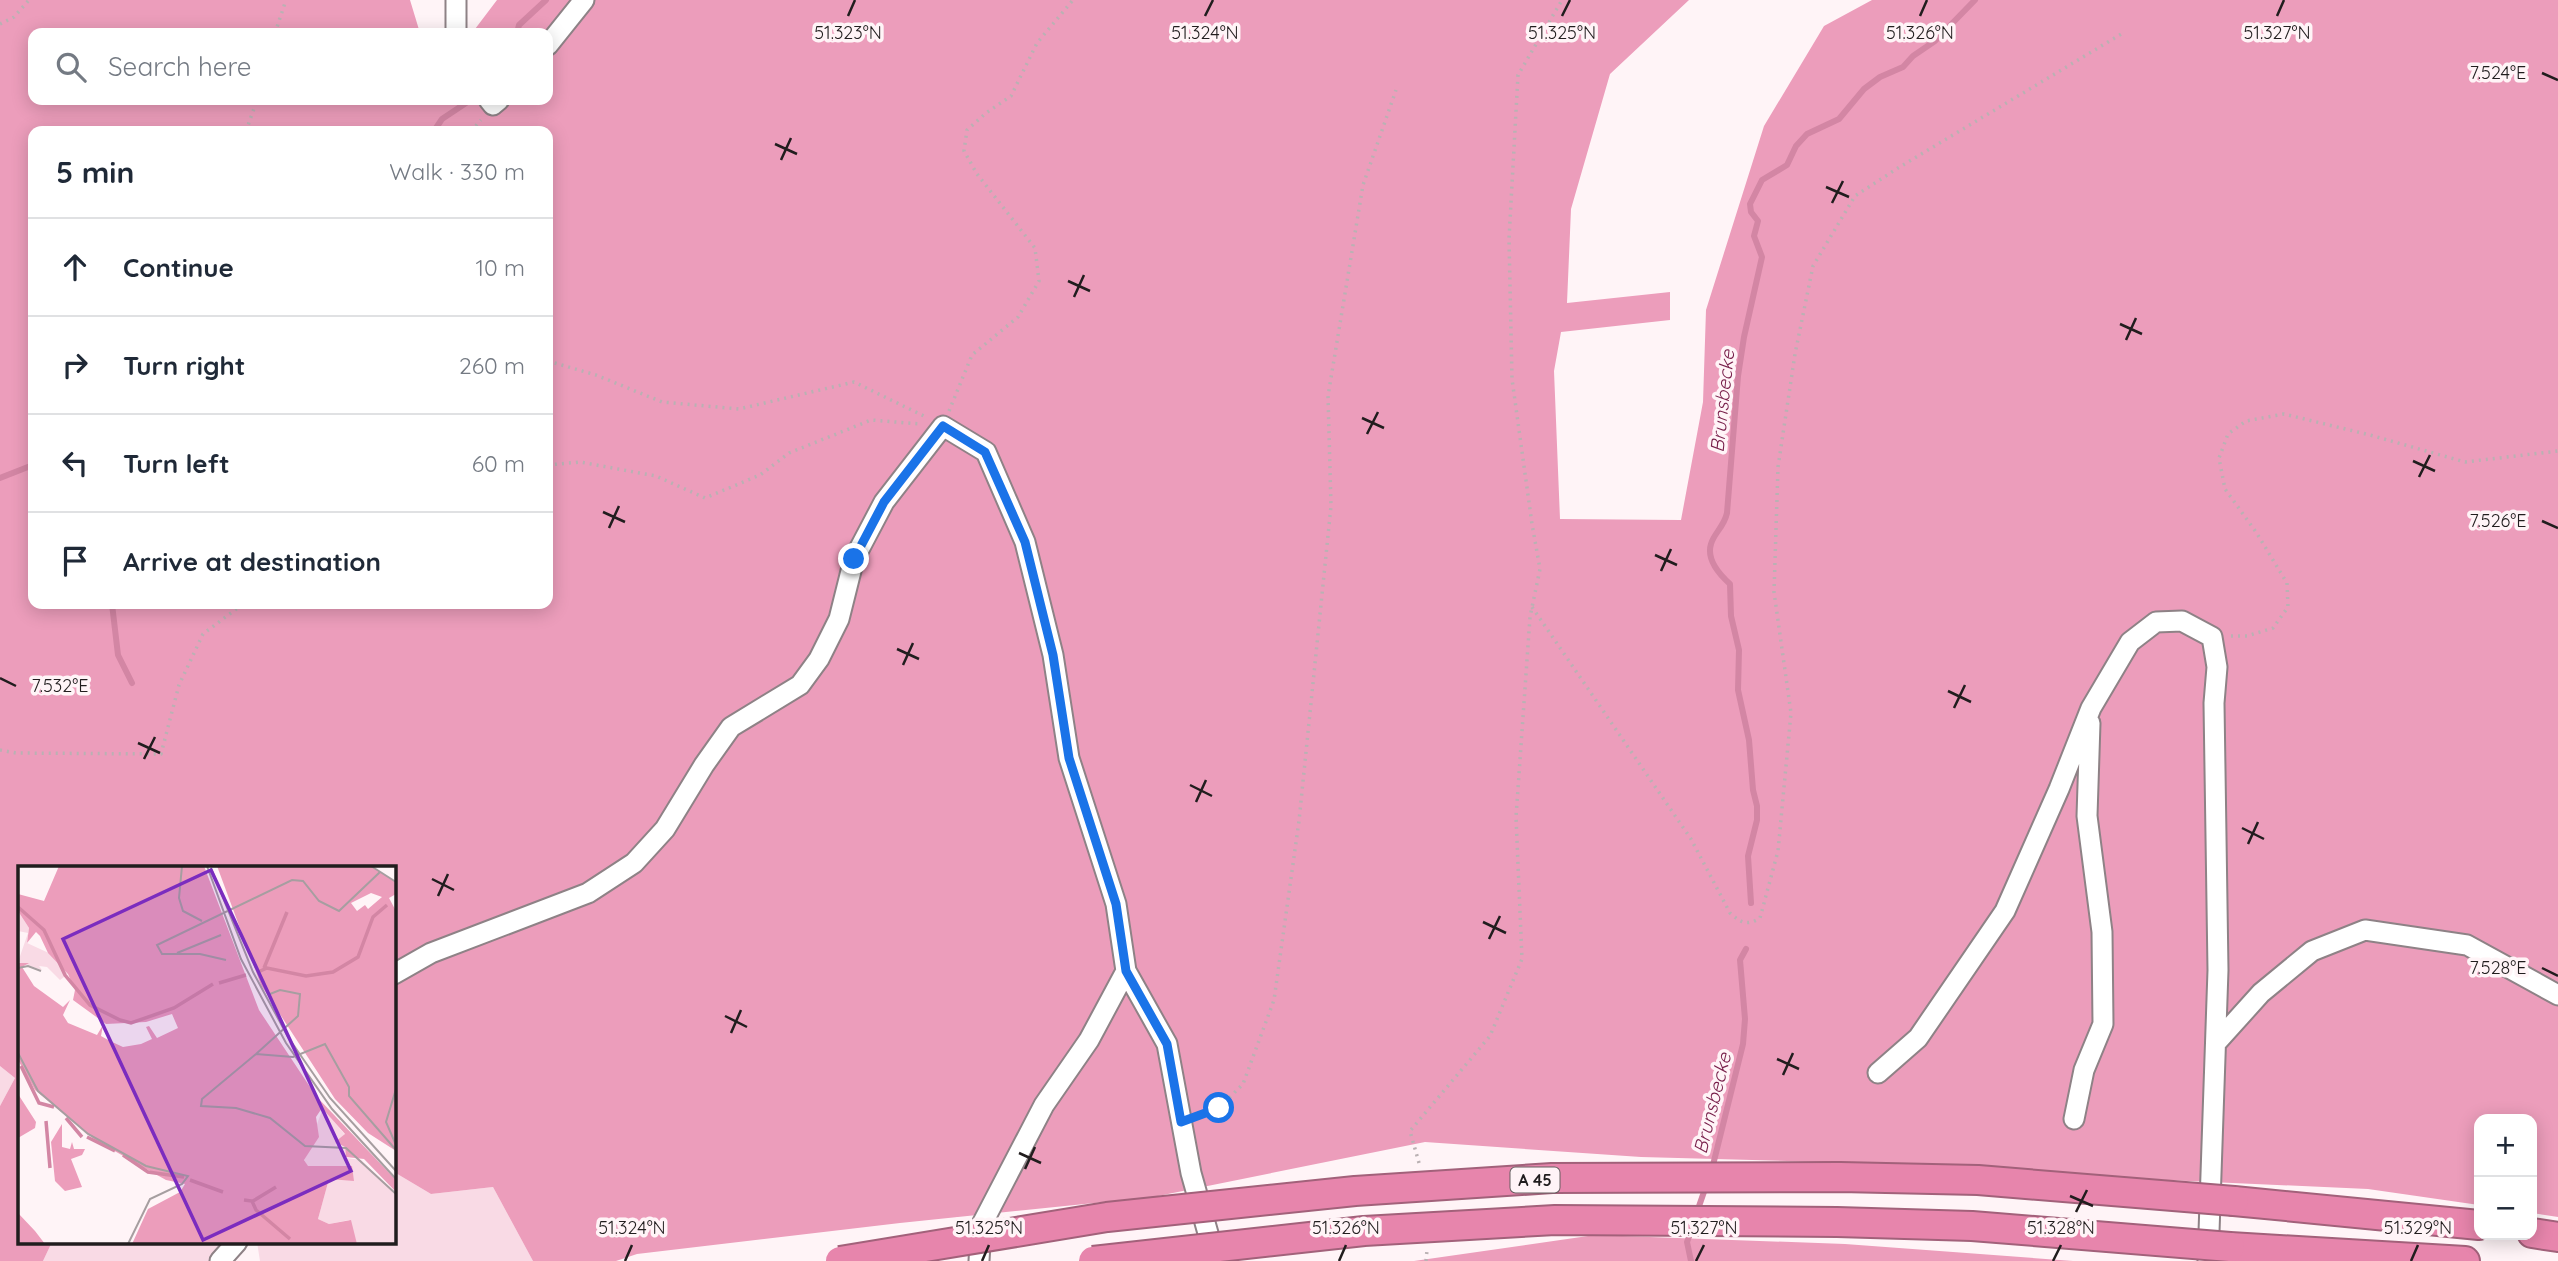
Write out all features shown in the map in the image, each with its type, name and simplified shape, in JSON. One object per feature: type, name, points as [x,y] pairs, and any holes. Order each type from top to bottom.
[{"type":"highway","name":"A 45","points":[[840,1261],[1107,1217],[1355,1191],[1552,1178],[1840,1177],[1978,1180],[2234,1201],[2474,1225]]},
{"type":"highway","points":[[1093,1261],[1364,1231],[1555,1220],[1972,1226],[2219,1254],[2465,1261]]},
{"type":"highway","points":[[2537,1234],[2558,1237]]},
{"type":"street","points":[[456,0],[456,28]]},
{"type":"street","points":[[553,39],[584,0]]},
{"type":"street","points":[[396,973],[431,953],[589,893],[634,863],[665,829],[731,727],[800,685],[819,659],[839,619],[854,559],[884,502],[943,426],[985,452],[1025,542],[1053,655],[1069,758],[1116,904],[1126,971],[1167,1044],[1191,1173],[1215,1261]]},
{"type":"street","points":[[1878,1073],[1918,1038],[2005,911],[2059,789],[2091,708],[2130,642],[2156,622],[2182,621],[2211,637],[2217,667],[2214,703],[2219,1254]]},
{"type":"street","points":[[2074,1119],[2084,1070],[2103,1024],[2102,932],[2087,816],[2091,708]]},
{"type":"street","points":[[2216,1043],[2261,993],[2312,951],[2365,930],[2467,945],[2558,995]]},
{"type":"street","points":[[979,1261],[981,1226],[1044,1105],[1089,1040],[1126,971]]},
{"type":"street","points":[[220,1261],[235,1244]]},
{"type":"path","points":[[0,24],[15,17],[29,0]]},
{"type":"path","points":[[277,28],[286,0]]},
{"type":"path","points":[[943,426],[972,355],[1018,317],[1040,281],[1035,248],[977,174],[964,151],[967,130],[1011,96],[1037,43],[1073,0]]},
{"type":"path","points":[[1421,1169],[1410,1131],[1490,1035],[1522,959],[1516,817],[1532,607],[1541,569],[1532,524],[1512,379],[1508,239],[1518,75],[1562,0]]},
{"type":"path","points":[[1532,607],[1691,839],[1730,914],[1740,922],[1750,924],[1760,918],[1777,851],[1791,713],[1774,592],[1778,467],[1795,354],[1813,266],[1856,196],[2123,33]]},
{"type":"path","points":[[1181,1122],[1219,1108],[1243,1084],[1273,1000],[1299,821],[1330,520],[1328,396],[1363,185],[1396,90]]},
{"type":"path","points":[[248,126],[255,105]]},
{"type":"path","points":[[553,363],[596,375],[662,402],[739,409],[853,382],[943,426]]},
{"type":"path","points":[[2211,637],[2247,636],[2273,628],[2288,607],[2287,583],[2256,532],[2225,489],[2219,458],[2228,434],[2246,421],[2284,414],[2466,463],[2558,451]]},
{"type":"path","points":[[553,465],[580,462],[656,476],[705,498],[760,475],[789,453],[870,420],[943,426]]},
{"type":"path","points":[[0,750],[16,753],[161,754],[179,685],[203,634],[236,609]]},
{"type":"path","points":[[1426,1261],[1428,1246]]},
{"type":"shaded area","points":[[0,0],[410,0],[418,28],[28,28],[28,105],[553,105],[553,28],[476,28],[497,0],[1689,0],[1610,74],[1571,209],[1567,303],[1670,292],[1670,320],[1561,332],[1554,371],[1560,519],[1681,520],[1703,402],[1706,310],[1764,126],[1824,26],[1872,0],[2558,0],[2558,1217],[2537,1214],[2537,1114],[2474,1114],[2474,1204],[2368,1189],[2144,1179],[1938,1165],[1641,1157],[1425,1142],[1153,1197],[637,1254],[616,1261],[533,1261],[493,1187],[431,1194],[396,1173],[396,866],[18,866],[18,1244],[51,1244],[43,1261],[0,1261],[0,1106],[15,1078],[0,1066]]},
{"type":"shaded area","points":[[0,1066],[15,1078],[0,1106]]},
{"type":"shaded area","points":[[396,1173],[431,1194],[493,1187],[533,1261],[260,1261],[257,1244],[396,1244]]},
{"type":"shaded area","points":[[1595,1235],[1845,1244],[2073,1261],[1414,1261]]},
{"type":"shaded area","points":[[51,1244],[227,1244],[214,1261],[43,1261]]},
{"type":"waterway","points":[[518,28],[546,0]]},
{"type":"waterway","name":"Brunsbecke","points":[[1751,903],[1748,856],[1757,820],[1757,806],[1749,740],[1738,690],[1739,650],[1731,616],[1730,584],[1715,567],[1710,556],[1712,540],[1727,513],[1738,376],[1762,257],[1754,236],[1758,221],[1751,212],[1750,204],[1762,180],[1787,165],[1796,146],[1807,134],[1839,119],[1864,89],[1880,77],[1903,67],[1913,56],[1935,41],[1975,0]]},
{"type":"waterway","points":[[437,126],[442,119],[463,105]]},
{"type":"waterway","points":[[0,478],[28,467]]},
{"type":"waterway","points":[[113,609],[118,655],[132,683]]},
{"type":"waterway","name":"Brunsbecke","points":[[1712,1169],[1743,1044],[1745,1019],[1740,960],[1746,949]]},
{"type":"waterway","name":"Brunsbecke","points":[[1697,1212],[1706,1186]]},
{"type":"waterway","name":"Brunsbecke","points":[[1691,1261],[1687,1242],[1692,1229]]},
{"type":"route","points":[[854,559],[884,502],[943,426],[985,452],[1025,542],[1053,655],[1069,758],[1116,904],[1126,971],[1167,1044],[1181,1122],[1219,1108]]}]
